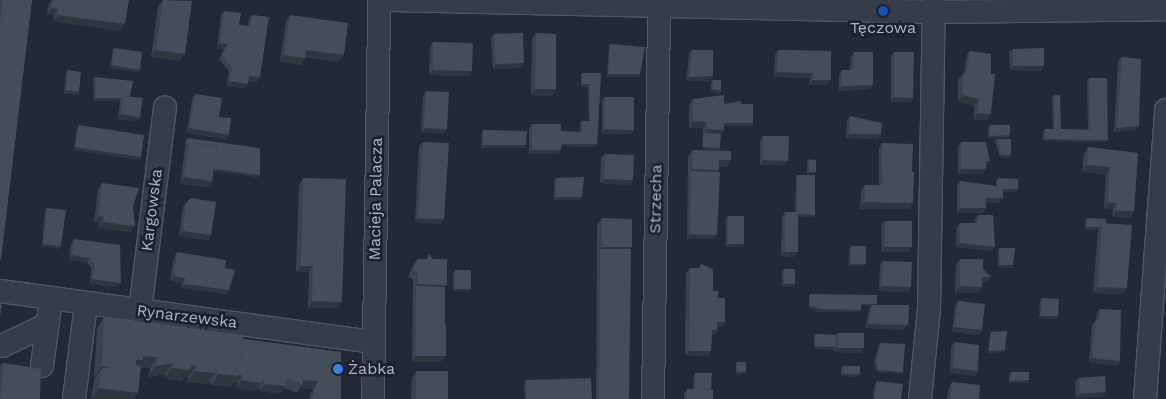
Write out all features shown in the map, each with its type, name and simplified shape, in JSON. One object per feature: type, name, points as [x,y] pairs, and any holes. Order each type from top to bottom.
[{"type":"street","name":"Macieja Palacza","points":[[373,399],[379,0]]},
{"type":"street","points":[[392,0],[1166,9]]},
{"type":"street","name":"Strzecha","points":[[653,399],[659,4]]},
{"type":"street","points":[[920,399],[929,309],[934,6]]},
{"type":"street","name":"Kargowska","points":[[140,311],[166,108]]},
{"type":"street","points":[[1146,399],[1166,110]]},
{"type":"street","name":"Rynarzewska","points":[[0,291],[374,342]]},
{"type":"street","points":[[42,366],[51,299]]},
{"type":"street","points":[[74,399],[86,304]]},
{"type":"street","points":[[2,346],[48,324]]},
{"type":"building","points":[[3,0],[32,0],[0,260],[0,23]]},
{"type":"building","points":[[53,0],[129,0],[125,24],[58,15],[58,9],[52,8]]},
{"type":"building","points":[[163,0],[192,1],[185,54],[156,50]]},
{"type":"building","points":[[224,11],[241,13],[239,25],[250,26],[252,15],[269,17],[260,77],[249,76],[248,84],[230,81],[232,68],[222,55],[228,44],[220,43]]},
{"type":"building","points":[[290,15],[348,23],[344,55],[306,50],[305,58],[284,55]]},
{"type":"building","points":[[523,33],[524,63],[496,64],[494,34]]},
{"type":"building","points":[[536,33],[556,34],[556,89],[535,89]]},
{"type":"building","points":[[433,42],[473,43],[472,71],[433,70]]},
{"type":"building","points":[[610,44],[645,47],[640,74],[608,74]]},
{"type":"building","points":[[114,48],[142,52],[140,70],[112,65]]},
{"type":"building","points":[[1044,48],[1044,66],[1013,66],[1013,49]]},
{"type":"building","points":[[692,50],[713,50],[713,76],[689,77]]},
{"type":"building","points":[[778,50],[831,51],[831,80],[813,80],[813,73],[777,72]]},
{"type":"building","points":[[970,51],[991,54],[991,74],[966,74]]},
{"type":"building","points":[[854,52],[873,52],[873,85],[842,86],[842,70],[853,70]]},
{"type":"building","points":[[894,52],[914,52],[913,98],[894,97]]},
{"type":"building","points":[[1122,57],[1141,59],[1139,126],[1117,128]]},
{"type":"building","points":[[68,70],[81,72],[79,92],[66,90]]},
{"type":"building","points":[[582,73],[601,73],[597,144],[561,144],[561,131],[582,132],[582,121],[590,121],[589,84],[582,84]]},
{"type":"building","points":[[963,74],[995,74],[991,114],[978,113],[979,99],[963,95]]},
{"type":"building","points":[[95,77],[133,81],[130,96],[123,96],[122,98],[96,98]]},
{"type":"building","points":[[1089,78],[1107,78],[1108,140],[1045,139],[1045,129],[1055,129],[1054,95],[1060,95],[1061,129],[1090,130]]},
{"type":"building","points":[[713,80],[721,80],[721,91],[712,89]]},
{"type":"building","points":[[426,91],[449,92],[447,129],[424,128]]},
{"type":"building","points":[[195,94],[222,98],[219,117],[231,118],[229,135],[190,128]]},
{"type":"building","points":[[724,95],[724,130],[707,129],[707,122],[693,121],[693,99]]},
{"type":"building","points":[[123,96],[143,98],[140,117],[121,114]]},
{"type":"building","points":[[605,97],[634,97],[634,130],[605,129]]},
{"type":"building","points":[[741,101],[741,104],[753,104],[753,123],[724,123],[724,104]]},
{"type":"building","points":[[850,116],[882,123],[881,134],[849,134]]},
{"type":"building","points":[[532,124],[561,124],[561,150],[532,150]]},
{"type":"building","points":[[79,125],[144,135],[141,157],[75,147]]},
{"type":"building","points":[[990,125],[1010,125],[1010,135],[990,136]]},
{"type":"building","points":[[483,130],[527,131],[526,145],[483,145]]},
{"type":"building","points":[[704,133],[721,134],[720,148],[703,147]]},
{"type":"building","points":[[763,136],[789,136],[788,161],[763,160]]},
{"type":"building","points":[[187,138],[260,148],[260,175],[214,169],[217,146],[189,142],[186,146]]},
{"type":"building","points":[[997,139],[1011,139],[1011,155],[1002,155]]},
{"type":"building","points":[[189,142],[217,146],[212,181],[184,177]]},
{"type":"building","points":[[423,142],[449,143],[444,219],[418,218]]},
{"type":"building","points":[[961,142],[986,142],[990,161],[986,161],[986,169],[961,169]]},
{"type":"building","points":[[882,143],[913,144],[912,172],[883,172],[882,174]]},
{"type":"building","points":[[1088,147],[1138,153],[1134,211],[1117,211],[1117,203],[1108,202],[1110,167],[1087,165]]},
{"type":"building","points":[[693,150],[731,151],[731,160],[719,160],[719,170],[692,169]]},
{"type":"building","points":[[605,154],[634,155],[633,180],[604,179]]},
{"type":"building","points":[[809,159],[816,160],[816,172],[809,172]]},
{"type":"building","points":[[691,171],[720,172],[717,235],[690,234]]},
{"type":"building","points":[[883,172],[914,172],[913,203],[865,202],[865,185],[883,185]]},
{"type":"building","points":[[797,175],[815,175],[815,215],[798,214],[797,212]]},
{"type":"building","points":[[584,177],[582,197],[556,197],[556,178]]},
{"type":"building","points":[[303,178],[346,179],[342,302],[312,301],[313,266],[301,266]]},
{"type":"building","points":[[998,178],[1018,179],[1018,189],[1003,189],[1003,187],[997,186]]},
{"type":"building","points":[[960,181],[1003,187],[1003,198],[986,198],[986,208],[960,208]]},
{"type":"building","points":[[102,183],[139,188],[133,206],[135,226],[103,222],[104,217],[99,216]]},
{"type":"building","points":[[191,198],[216,202],[211,235],[183,231],[186,203]]},
{"type":"building","points":[[47,208],[66,210],[61,246],[43,244]]},
{"type":"building","points":[[785,212],[798,212],[798,252],[785,252]]},
{"type":"building","points":[[978,215],[993,215],[995,247],[960,243],[960,223],[978,223]]},
{"type":"building","points":[[728,216],[744,216],[744,244],[728,244]]},
{"type":"building","points":[[602,218],[632,219],[632,247],[602,247]]},
{"type":"building","points":[[1087,218],[1106,219],[1106,223],[1102,223],[1100,227],[1087,227]]},
{"type":"building","points":[[885,221],[912,221],[912,247],[885,247]]},
{"type":"building","points":[[1102,223],[1132,225],[1127,288],[1098,287]]},
{"type":"building","points":[[74,239],[120,245],[121,283],[93,279],[95,264],[90,258],[72,255]]},
{"type":"building","points":[[851,246],[866,246],[866,264],[851,264]]},
{"type":"building","points":[[999,248],[1015,248],[1013,265],[1000,265]]},
{"type":"building","points":[[600,249],[631,249],[629,399],[599,399]]},
{"type":"building","points":[[177,252],[226,260],[225,268],[235,270],[229,290],[185,284],[185,278],[174,276]]},
{"type":"building","points":[[429,254],[433,259],[447,259],[447,285],[417,284],[418,273],[413,270],[418,259],[429,259]]},
{"type":"building","points":[[960,259],[983,259],[983,269],[991,277],[982,277],[982,287],[960,286]]},
{"type":"building","points":[[883,261],[912,262],[911,287],[882,286]]},
{"type":"building","points":[[701,264],[713,269],[713,291],[718,291],[718,298],[725,298],[725,322],[717,322],[717,330],[712,330],[711,351],[689,351],[690,268],[701,268]]},
{"type":"building","points":[[784,269],[795,269],[795,284],[784,284]]},
{"type":"building","points":[[455,270],[471,270],[471,289],[455,289]]},
{"type":"building","points":[[416,286],[445,287],[445,324],[416,324],[415,326]]},
{"type":"building","points":[[810,294],[877,295],[877,304],[861,304],[861,310],[821,309],[810,306]]},
{"type":"building","points":[[1042,298],[1059,299],[1058,316],[1041,316]]},
{"type":"building","points":[[958,301],[985,304],[982,330],[955,327]]},
{"type":"building","points":[[872,305],[909,305],[908,325],[868,324]]},
{"type":"building","points":[[1100,309],[1121,310],[1120,361],[1092,358],[1095,321],[1099,321]]},
{"type":"building","points":[[104,317],[243,336],[238,376],[219,374],[215,368],[215,373],[195,371],[196,366],[191,365],[190,370],[172,368],[173,363],[156,366],[157,357],[143,356],[143,360],[136,360],[136,365],[141,366],[138,393],[99,388],[101,369],[110,367],[102,366]]},
{"type":"building","points":[[416,324],[446,324],[446,356],[416,356]]},
{"type":"building","points":[[1007,331],[1005,350],[989,351],[991,332]]},
{"type":"building","points":[[838,333],[864,333],[864,348],[838,348]]},
{"type":"building","points":[[815,334],[836,335],[836,347],[815,346]]},
{"type":"building","points":[[243,339],[341,352],[341,399],[312,399],[318,381],[303,380],[303,385],[287,378],[285,386],[265,384],[262,378],[261,383],[241,380],[242,375],[238,375]]},
{"type":"building","points":[[955,342],[979,345],[978,371],[953,368]]},
{"type":"building","points":[[881,343],[905,344],[903,372],[879,370],[876,360]]},
{"type":"building","points":[[737,362],[746,362],[746,372],[737,372]]},
{"type":"building","points":[[3,363],[41,369],[40,399],[0,399]]},
{"type":"building","points":[[843,366],[860,366],[860,374],[843,374]]},
{"type":"building","points":[[416,371],[448,371],[448,399],[416,399]]},
{"type":"building","points":[[1011,372],[1029,372],[1029,380],[1011,381]]},
{"type":"building","points":[[695,373],[712,373],[711,390],[695,389]]},
{"type":"building","points":[[1105,376],[1106,392],[1080,394],[1079,378]]},
{"type":"building","points":[[591,378],[592,399],[527,399],[526,380]]},
{"type":"building","points":[[877,381],[903,384],[901,399],[875,399]]},
{"type":"building","points":[[952,382],[980,385],[979,399],[950,399]]},
{"type":"building","points":[[687,389],[713,390],[713,399],[687,399]]},
{"type":"place","name":"Tęczowa","points":[[883,11]]},
{"type":"place","name":"Żabka","points":[[338,369]]}]
